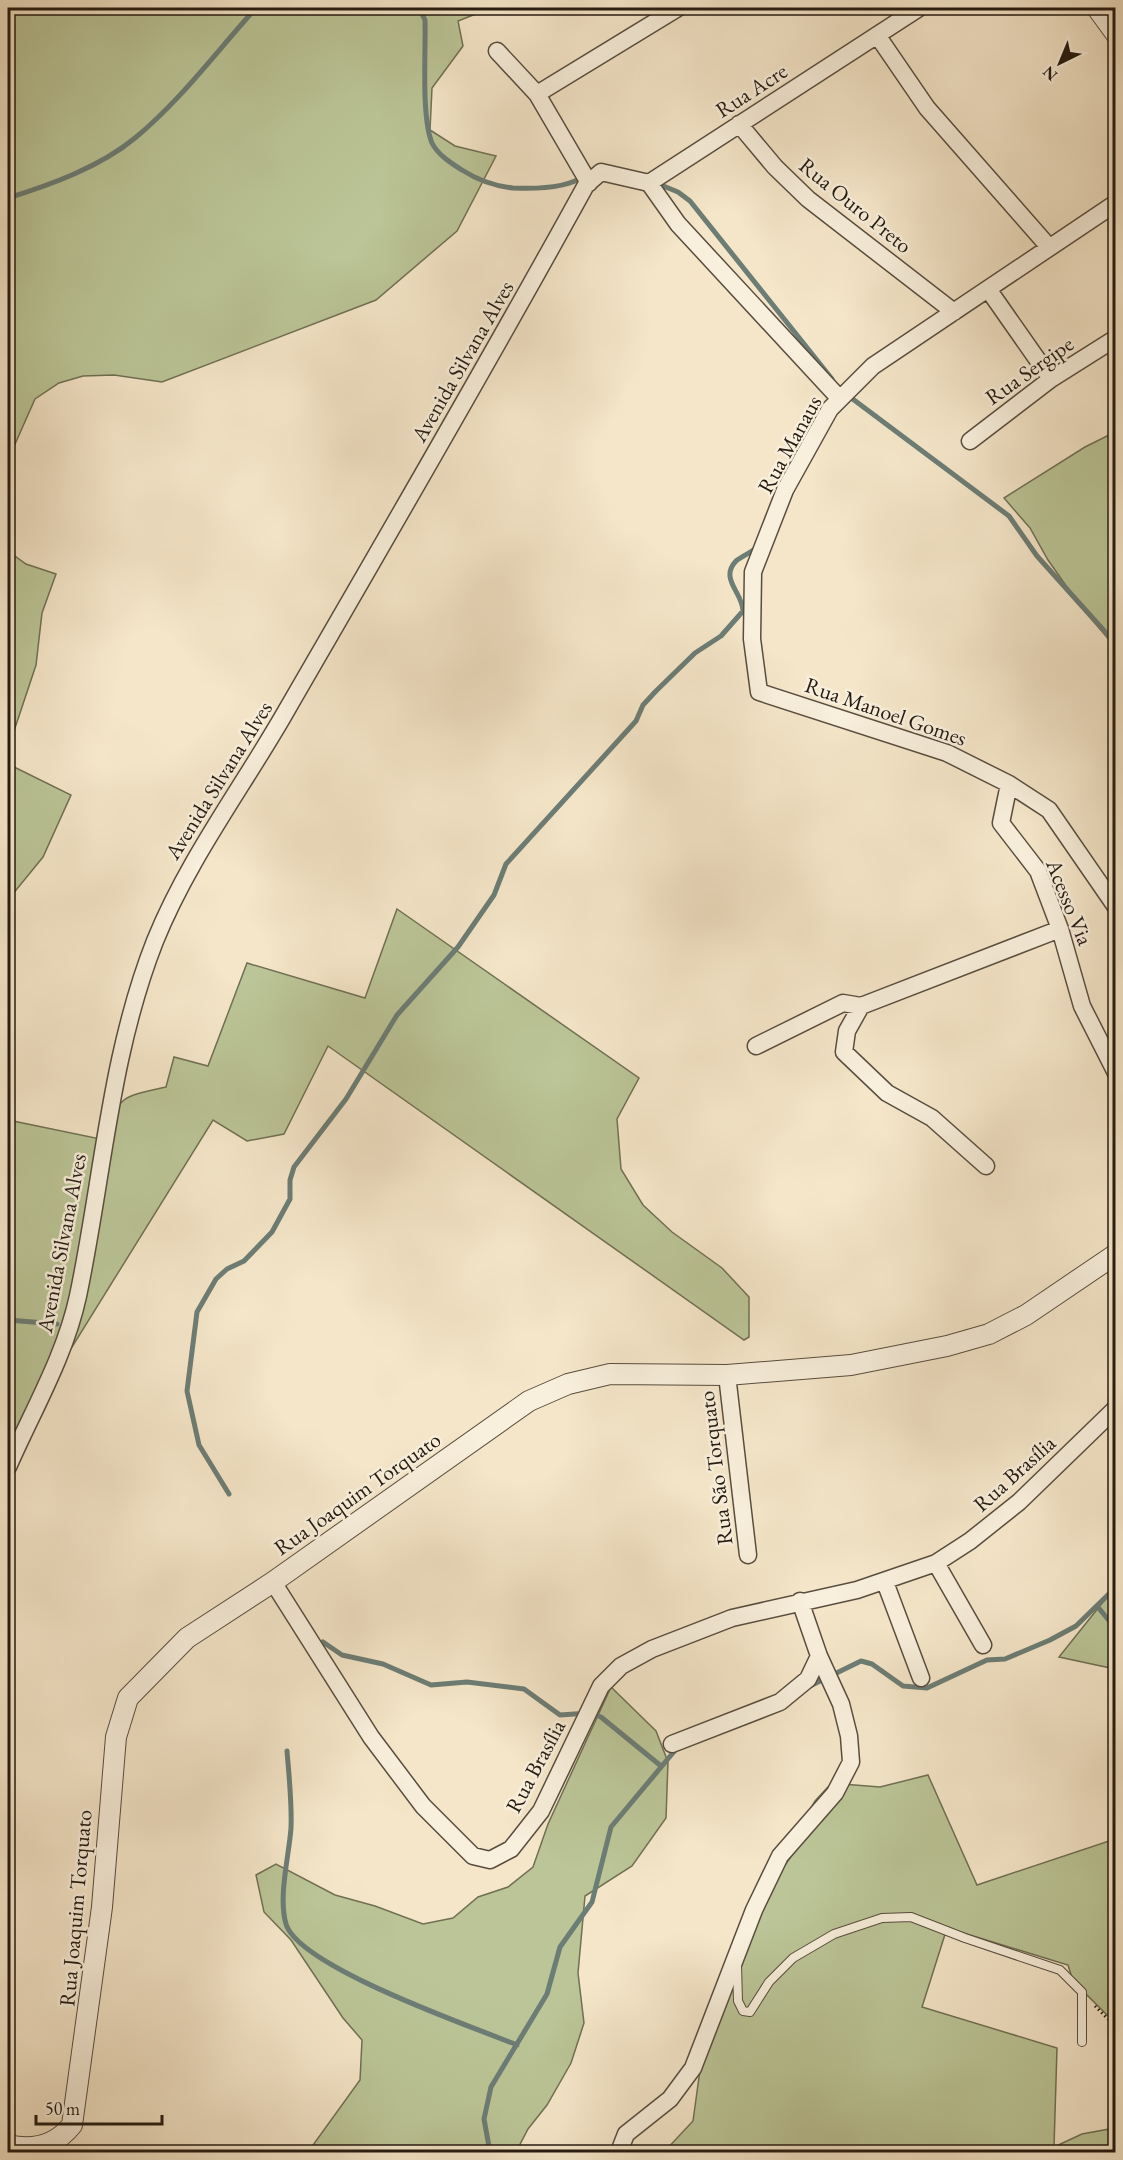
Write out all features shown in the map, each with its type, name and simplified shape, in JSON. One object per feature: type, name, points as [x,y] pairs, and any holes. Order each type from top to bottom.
[{"type":"street","points":[[537,94],[678,8]]},
{"type":"street","name":"Rua Acre","points":[[649,183],[919,8]]},
{"type":"street","points":[[1097,8],[1116,34]]},
{"type":"street","points":[[877,35],[927,108],[1049,247]]},
{"type":"street","points":[[497,51],[537,94],[595,177],[649,183],[678,224],[840,399]]},
{"type":"street","name":"Rua Ouro Preto","points":[[739,124],[775,167],[808,199],[954,312]]},
{"type":"street","name":"Avenida Silvana Alves","points":[[8,1467],[63,1351],[78,1296],[100,1156],[126,1028],[155,942],[185,874],[257,762],[595,177]]},
{"type":"street","name":"Rua Manaus","points":[[759,692],[752,639],[753,572],[785,490],[830,409],[873,366],[1116,203]]},
{"type":"street","points":[[988,289],[1051,379]]},
{"type":"street","name":"Rua Sergipe","points":[[970,441],[1051,379],[1116,338]]},
{"type":"street","name":"Rua Manoel Gomes","points":[[759,692],[947,753],[1009,784],[1049,810],[1116,907]]},
{"type":"street","name":"Acesso Via","points":[[1009,784],[1001,823],[1038,871],[1060,929],[1082,1006],[1116,1073]]},
{"type":"street","points":[[756,1046],[843,1003],[861,1006],[1060,929]]},
{"type":"street","points":[[861,1006],[847,1031],[844,1052],[887,1093],[932,1118],[986,1166]]},
{"type":"street","name":"Rua Joaquim Torquato","points":[[8,2145],[46,2146],[61,2139],[72,2125],[102,1908],[116,1737],[128,1698],[187,1638],[273,1582],[529,1401],[568,1384],[610,1374],[727,1376],[851,1365],[947,1346],[989,1334],[1026,1315],[1116,1254]]},
{"type":"street","name":"Rua São Torquato","points":[[727,1376],[748,1555]]},
{"type":"street","name":"Rua Brasília","points":[[273,1582],[371,1737],[423,1806],[473,1856],[490,1860],[511,1849],[541,1811],[601,1686],[621,1666],[652,1649],[732,1618],[857,1590],[936,1563],[970,1541],[1019,1502],[1116,1408]]},
{"type":"street","points":[[936,1563],[983,1645]]},
{"type":"street","points":[[885,1582],[921,1678]]},
{"type":"street","points":[[619,2152],[626,2134],[670,2099],[693,2068],[754,1910],[780,1856],[835,1793],[851,1762],[849,1736],[841,1704],[819,1656],[800,1601]]},
{"type":"street","points":[[672,1744],[780,1702],[808,1679],[819,1656]]},
{"type":"lane","points":[[737,1958],[738,2001],[743,2011],[750,2012],[769,1982],[793,1958],[834,1934],[882,1918],[911,1917],[1060,1970],[1082,1992],[1082,2042]]},
{"type":"path","points":[[1082,1992],[1116,2027]]},
{"type":"green space","points":[[8,8],[491,8],[458,21],[463,46],[432,88],[430,130],[455,146],[496,156],[457,231],[376,300],[162,382],[114,375],[83,376],[59,383],[35,399],[8,460]]},
{"type":"green space","points":[[1115,432],[1115,647],[1079,604],[1048,560],[1030,528],[1004,498],[1085,447]]},
{"type":"green space","points":[[8,551],[26,564],[56,574],[42,613],[36,665],[8,749]]},
{"type":"green space","points":[[8,764],[71,795],[43,857],[8,900]]},
{"type":"green space","points":[[397,909],[639,1078],[617,1119],[621,1169],[643,1205],[672,1232],[722,1268],[749,1297],[749,1337],[744,1340],[328,1046],[284,1134],[247,1141],[213,1120],[8,1450],[8,1120],[100,1139],[113,1114],[123,1101],[138,1094],[166,1087],[174,1057],[208,1066],[247,963],[365,998]]},
{"type":"green space","points":[[1115,1587],[1115,1669],[1059,1657]]},
{"type":"green space","points":[[611,1687],[656,1731],[668,1762],[666,1818],[632,1866],[585,1896],[578,1973],[584,2023],[571,2063],[547,2105],[528,2129],[516,2152],[308,2152],[360,2080],[362,2040],[343,2018],[291,1940],[264,1912],[256,1875],[276,1864],[335,1895],[375,1906],[423,1924],[453,1918],[478,1897],[508,1887],[533,1867],[548,1824]]},
{"type":"green space","points":[[928,1775],[977,1885],[1115,1839],[1115,2023],[1073,1981],[1068,1965],[947,1928],[922,2007],[1057,2048],[1054,2147],[1082,2134],[1115,2128],[1115,2152],[664,2152],[693,2121],[701,2063],[766,1893],[792,1855],[797,1832],[815,1801],[828,1787],[842,1784],[880,1787]]},
{"type":"waterway","points":[[8,198],[91,166],[135,138],[183,92],[256,8]]},
{"type":"waterway","points":[[419,8],[425,20],[426,117],[432,143],[441,155],[474,177],[506,187],[550,187],[568,184],[584,176]]},
{"type":"waterway","points":[[656,183],[678,192],[690,201],[832,379]]},
{"type":"waterway","points":[[846,394],[1009,516],[1037,556],[1116,644]]},
{"type":"waterway","points":[[794,459],[798,446],[811,428]]},
{"type":"waterway","points":[[229,1494],[199,1445],[187,1391],[197,1312],[216,1279],[227,1269],[244,1261],[272,1232],[290,1199],[290,1180],[294,1167],[346,1099],[397,1015],[458,947],[494,895],[506,864],[636,721],[643,705],[656,691],[695,653],[721,636],[743,611],[740,598],[731,580],[731,568],[736,561],[757,547]]},
{"type":"waterway","points":[[8,1320],[57,1324]]},
{"type":"waterway","points":[[810,1686],[861,1661],[872,1664],[903,1686],[927,1688],[987,1660],[1005,1659],[1050,1640],[1076,1626],[1116,1587]]},
{"type":"waterway","points":[[1097,1606],[1116,1629]]},
{"type":"waterway","points":[[323,1642],[342,1655],[383,1664],[431,1685],[467,1682],[524,1689],[560,1715],[589,1713],[601,1717],[661,1766]]},
{"type":"waterway","points":[[490,2152],[484,2119],[491,2087],[547,1994],[560,1947],[592,1902],[611,1827],[677,1748]]},
{"type":"waterway","points":[[287,1751],[291,1828],[283,1902],[286,1924],[298,1941],[321,1959],[390,1994],[517,2045]]}]
